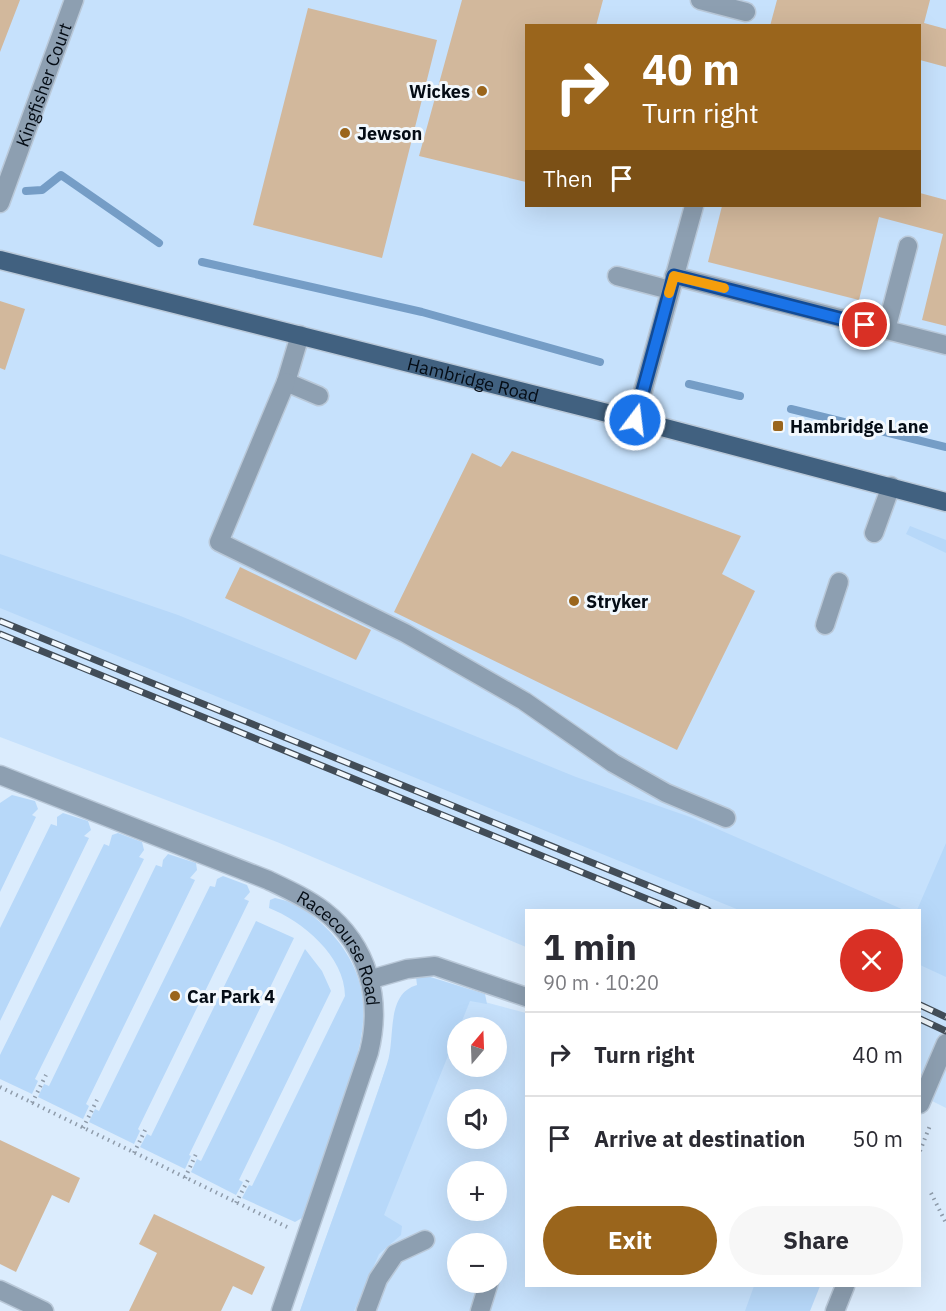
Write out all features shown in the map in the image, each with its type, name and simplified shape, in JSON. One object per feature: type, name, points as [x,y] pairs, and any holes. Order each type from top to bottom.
[{"type":"main road","name":"Hambridge Road","points":[[0,260],[635,420],[946,502]]},
{"type":"street","name":"Kingfisher Court","points":[[0,203],[74,0]]},
{"type":"street","points":[[700,0],[746,12]]},
{"type":"street","points":[[635,420],[694,207]]},
{"type":"street","points":[[886,330],[908,246]]},
{"type":"street","points":[[617,276],[672,283],[946,345]]},
{"type":"street","points":[[300,335],[286,382],[219,542],[405,633],[524,700],[613,763],[666,793],[726,818]]},
{"type":"street","points":[[286,382],[319,396]]},
{"type":"street","points":[[874,533],[891,486]]},
{"type":"street","points":[[825,625],[839,582]]},
{"type":"street","name":"Racecourse Road","points":[[0,775],[268,880],[302,897],[326,913],[342,929],[372,980],[374,1031],[369,1052],[281,1311]]},
{"type":"street","points":[[372,980],[407,969],[435,966],[525,997]]},
{"type":"street","points":[[921,1102],[946,1043]]},
{"type":"street","points":[[366,1311],[378,1279],[395,1254],[425,1240]]},
{"type":"street","points":[[835,1311],[845,1287]]},
{"type":"street","points":[[0,1290],[44,1311]]},
{"type":"street","points":[[480,1311],[486,1293]]},
{"type":"path","points":[[32,1103],[46,1075]]},
{"type":"path","points":[[0,1087],[307,1237]]},
{"type":"path","points":[[83,1128],[97,1100]]},
{"type":"path","points":[[134,1153],[147,1126]]},
{"type":"path","points":[[185,1178],[196,1154]]},
{"type":"path","points":[[236,1203],[249,1178]]},
{"type":"path","points":[[932,1193],[946,1223]]},
{"type":"shaded area","points":[[0,0],[946,0],[946,1108],[921,1096],[921,909],[525,909],[525,947],[277,842],[0,737]]},
{"type":"shaded area","points":[[910,526],[946,540],[946,553],[906,534]]},
{"type":"shaded area","points":[[0,554],[178,615],[576,777],[690,817],[902,909],[737,909],[0,608]]},
{"type":"shaded area","points":[[12,795],[35,801],[38,809],[32,815],[36,817],[0,892],[0,803]]},
{"type":"shaded area","points":[[63,813],[88,821],[91,830],[84,836],[89,838],[0,1021],[0,928],[51,824],[57,826],[57,817]]},
{"type":"shaded area","points":[[118,833],[142,842],[144,850],[139,857],[144,859],[35,1079],[38,1081],[32,1094],[0,1079],[0,1055],[104,844],[109,846],[112,835]]},
{"type":"shaded area","points":[[946,843],[946,977],[921,965],[921,909],[917,909]]},
{"type":"shaded area","points":[[168,854],[196,863],[197,870],[190,878],[195,880],[86,1104],[89,1106],[83,1119],[38,1097],[44,1084],[49,1086],[156,865],[162,867],[163,860]]},
{"type":"shaded area","points":[[223,876],[247,885],[250,892],[244,899],[249,901],[138,1129],[140,1131],[134,1144],[89,1122],[95,1109],[99,1111],[210,886],[215,887],[217,879]]},
{"type":"shaded area","points":[[275,898],[306,911],[332,934],[348,956],[358,978],[363,1000],[363,1022],[354,1067],[302,1218],[295,1222],[242,1198],[249,1185],[252,1186],[345,996],[338,967],[330,954],[308,931],[269,908],[270,900]]},
{"type":"shaded area","points":[[256,921],[294,938],[189,1155],[191,1156],[185,1169],[140,1147],[147,1134],[151,1136]]},
{"type":"shaded area","points":[[305,949],[322,971],[331,991],[239,1180],[243,1182],[236,1195],[191,1172],[197,1159],[201,1161]]},
{"type":"shaded area","points":[[424,975],[485,994],[487,1004],[470,1001],[464,1017],[447,1017],[447,1058],[384,1215],[402,1226],[401,1235],[379,1254],[354,1311],[300,1311],[387,1064],[396,1007],[400,997],[417,985],[416,977]]},
{"type":"shaded area","points":[[433,988],[525,1013],[525,1287],[803,1287],[793,1311],[300,1311],[401,1026]]},
{"type":"shaded area","points":[[754,1287],[820,1287],[810,1311],[745,1311]]},
{"type":"building","points":[[0,0],[20,0],[0,52]]},
{"type":"building","name":"Wickes","points":[[462,0],[603,0],[597,24],[525,24],[525,182],[419,156]]},
{"type":"building","points":[[777,0],[930,0],[924,23],[946,29],[946,67],[921,60],[921,24],[771,24]]},
{"type":"building","name":"Jewson","points":[[308,8],[437,40],[382,258],[253,225]]},
{"type":"building","points":[[921,193],[946,200],[946,326],[922,320],[943,234],[879,217],[859,300],[708,262],[722,207],[921,207]]},
{"type":"building","points":[[0,301],[25,309],[5,370],[0,368]]},
{"type":"building","name":"Stryker","points":[[512,451],[741,536],[722,574],[755,591],[677,750],[394,612],[472,453],[501,467]]},
{"type":"building","points":[[240,567],[371,630],[356,660],[225,598]]},
{"type":"building","points":[[0,1140],[80,1178],[69,1203],[52,1195],[16,1272],[0,1264]]},
{"type":"building","points":[[154,1214],[265,1267],[252,1295],[233,1286],[221,1311],[129,1311],[157,1253],[139,1244]]},
{"type":"waterway","points":[[26,191],[42,190],[61,175],[159,243]]},
{"type":"waterway","points":[[202,262],[422,312],[600,362]]},
{"type":"waterway","points":[[689,384],[740,396]]},
{"type":"waterway","points":[[791,409],[946,447]]},
{"type":"railway","points":[[0,621],[706,909]]},
{"type":"railway","points":[[0,634],[672,909]]},
{"type":"railway","points":[[921,1005],[946,1017]]},
{"type":"railway","points":[[921,1019],[946,1031]]},
{"type":"slow traffic","points":[[669,293],[674,276],[724,288]]},
{"type":"place","name":"Wickes","points":[[482,91]]},
{"type":"place","name":"Jewson","points":[[345,133]]},
{"type":"place","name":"Hambridge Lane","points":[[778,426]]},
{"type":"place","name":"Stryker","points":[[574,601]]},
{"type":"place","name":"Car Park 4","points":[[175,996]]},
{"type":"route","points":[[635,420],[674,276],[865,325]]}]
